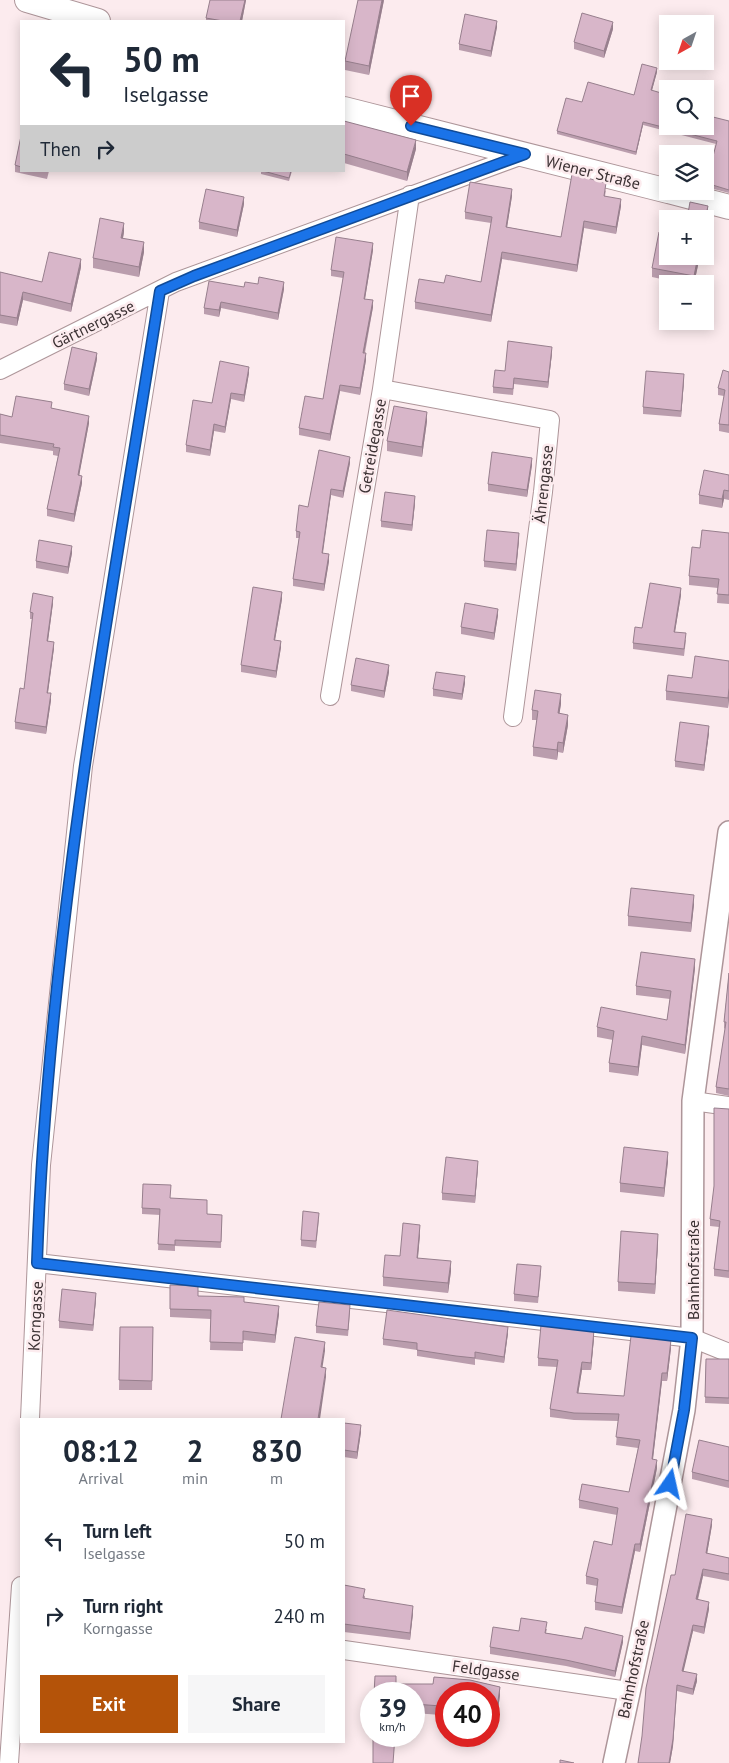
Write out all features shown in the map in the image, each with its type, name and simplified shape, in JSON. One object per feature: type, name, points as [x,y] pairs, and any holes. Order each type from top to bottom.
[{"type":"main road","points":[[27,0],[54,4],[95,20]]},
{"type":"main road","name":"Wiener Straße","points":[[345,109],[659,189]]},
{"type":"main road","name":"Wiener Straße","points":[[702,200],[729,207]]},
{"type":"street","name":"Gärtnergasse","points":[[0,370],[176,282],[525,154]]},
{"type":"street","name":"Getreidegasse","points":[[330,696],[382,389],[410,195]]},
{"type":"street","name":"Korngasse","points":[[30,1418],[40,1165],[84,766],[160,291]]},
{"type":"street","name":"Ährengasse","points":[[382,389],[550,420],[543,492],[513,717]]},
{"type":"street","name":"Bahnhofstraße","points":[[614,1763],[684,1410],[692,1338],[693,1101],[729,832]]},
{"type":"street","points":[[693,1101],[729,1106]]},
{"type":"street","points":[[37,1263],[692,1338],[729,1353]]},
{"type":"street","points":[[9,1763],[20,1611]]},
{"type":"street","name":"Feldgasse","points":[[345,1650],[628,1691]]},
{"type":"building","points":[[210,0],[245,0],[240,20],[206,18]]},
{"type":"building","points":[[358,0],[382,0],[369,66],[345,61]]},
{"type":"building","points":[[582,13],[613,22],[604,51],[574,42]]},
{"type":"building","points":[[465,14],[497,21],[491,51],[459,44]]},
{"type":"building","points":[[642,64],[657,68],[651,90],[659,92],[659,126],[643,122],[636,152],[557,131],[566,98],[582,102],[588,82],[634,95]]},
{"type":"building","points":[[714,117],[729,121],[729,190],[714,185],[714,152],[717,141],[694,135],[714,135]]},
{"type":"building","points":[[345,121],[416,140],[407,172],[345,154]]},
{"type":"building","points":[[20,141],[20,167],[15,165]]},
{"type":"building","points":[[267,172],[291,172],[289,178]]},
{"type":"building","points":[[572,174],[606,183],[604,196],[621,199],[616,227],[584,221],[577,265],[502,252],[491,315],[415,302],[419,279],[444,283],[446,275],[481,282],[492,217],[465,212],[470,182],[512,189],[506,227],[561,237]]},
{"type":"building","points":[[206,189],[244,197],[237,230],[199,222]]},
{"type":"building","points":[[690,202],[708,206],[707,210],[689,210]]},
{"type":"building","points":[[100,218],[124,223],[121,238],[144,242],[139,267],[93,258]]},
{"type":"building","points":[[659,232],[659,265],[696,265],[694,275],[652,268]]},
{"type":"building","points":[[336,237],[373,243],[364,299],[373,300],[363,353],[366,353],[360,388],[340,385],[330,434],[299,428],[305,396],[323,399],[344,272],[331,270]]},
{"type":"building","points":[[49,252],[81,259],[71,304],[23,292],[17,318],[0,315],[0,272],[42,282]]},
{"type":"building","points":[[259,277],[284,282],[278,313],[221,302],[219,310],[204,308],[209,281],[244,287],[245,282],[258,284]]},
{"type":"building","points":[[508,341],[552,347],[548,382],[514,378],[513,389],[493,387],[495,370],[505,371]]},
{"type":"building","points":[[72,347],[97,353],[89,389],[64,384]]},
{"type":"building","points":[[220,361],[249,367],[244,395],[231,393],[225,427],[214,424],[210,450],[186,445],[193,400],[212,403]]},
{"type":"building","points":[[723,370],[729,372],[729,425],[719,424],[725,390],[718,388]]},
{"type":"building","points":[[646,371],[684,374],[681,411],[643,407]]},
{"type":"building","points":[[16,396],[52,402],[51,408],[89,416],[78,475],[82,476],[74,514],[47,509],[60,448],[53,447],[54,444],[0,435],[0,414],[12,417]]},
{"type":"building","points":[[394,406],[427,412],[422,447],[387,441]]},
{"type":"building","points":[[319,450],[350,457],[343,491],[331,489],[322,553],[329,554],[324,584],[293,579],[300,532],[296,531],[299,505],[308,507]]},
{"type":"building","points":[[492,452],[532,458],[527,490],[488,484]]},
{"type":"building","points":[[704,470],[729,475],[729,491],[724,490],[722,499],[699,495]]},
{"type":"building","points":[[385,492],[415,496],[412,525],[381,521]]},
{"type":"building","points":[[487,530],[519,533],[516,564],[484,561]]},
{"type":"building","points":[[702,530],[729,533],[729,595],[717,594],[719,579],[689,576],[692,547],[700,548]]},
{"type":"building","points":[[39,540],[72,546],[68,567],[36,561]]},
{"type":"building","points":[[650,583],[681,588],[674,632],[686,633],[684,649],[633,643],[635,627],[642,628]]},
{"type":"building","points":[[253,587],[282,592],[274,640],[281,641],[276,671],[241,665]]},
{"type":"building","points":[[33,593],[53,597],[47,641],[54,642],[47,693],[51,693],[46,727],[15,722],[20,688],[24,689],[33,613],[30,612]]},
{"type":"building","points":[[465,603],[498,609],[494,633],[461,627]]},
{"type":"building","points":[[695,656],[729,661],[728,698],[666,691],[668,675],[692,678]]},
{"type":"building","points":[[356,658],[389,665],[384,691],[351,685]]},
{"type":"building","points":[[436,672],[465,676],[462,694],[433,689]]},
{"type":"building","points":[[535,690],[561,694],[558,713],[568,715],[563,743],[558,742],[557,750],[533,747],[538,711],[532,710]]},
{"type":"building","points":[[680,722],[709,726],[704,765],[675,761]]},
{"type":"building","points":[[631,888],[694,895],[691,923],[628,916]]},
{"type":"building","points":[[641,952],[695,959],[685,1045],[642,1036],[638,1067],[609,1063],[614,1031],[597,1027],[601,1007],[667,1020],[671,991],[636,986]]},
{"type":"building","points":[[729,973],[729,1089],[716,1087],[726,1022],[724,1022]]},
{"type":"building","points":[[714,1108],[729,1109],[729,1271],[714,1269],[720,1221],[710,1219],[714,1186]]},
{"type":"building","points":[[624,1147],[668,1152],[664,1188],[620,1183]]},
{"type":"building","points":[[446,1157],[478,1161],[475,1196],[442,1193]]},
{"type":"building","points":[[143,1184],[171,1185],[170,1198],[207,1200],[207,1214],[222,1215],[221,1242],[175,1240],[175,1245],[158,1244],[160,1209],[142,1208]]},
{"type":"building","points":[[303,1211],[319,1213],[316,1241],[301,1240]]},
{"type":"building","points":[[403,1223],[420,1225],[417,1258],[451,1261],[448,1283],[383,1277],[385,1255],[400,1256]]},
{"type":"building","points":[[621,1231],[658,1234],[655,1284],[618,1282]]},
{"type":"building","points":[[517,1264],[541,1266],[538,1297],[514,1294]]},
{"type":"building","points":[[170,1285],[198,1286],[198,1296],[244,1297],[244,1302],[279,1306],[275,1335],[243,1331],[243,1343],[210,1342],[211,1310],[170,1309]]},
{"type":"building","points":[[62,1289],[96,1293],[93,1325],[59,1321]]},
{"type":"building","points":[[319,1302],[350,1305],[348,1330],[316,1326]]},
{"type":"building","points":[[387,1310],[508,1327],[504,1357],[475,1352],[475,1358],[456,1356],[417,1350],[417,1343],[383,1339]]},
{"type":"building","points":[[541,1325],[594,1330],[591,1363],[582,1362],[577,1393],[624,1396],[631,1336],[671,1340],[667,1373],[662,1373],[652,1459],[657,1460],[640,1544],[635,1544],[622,1607],[595,1602],[598,1579],[586,1576],[594,1541],[612,1545],[618,1508],[579,1500],[582,1484],[629,1492],[640,1440],[616,1437],[619,1414],[574,1413],[550,1409],[558,1360],[538,1358]]},
{"type":"building","points":[[120,1327],[153,1327],[152,1381],[119,1380]]},
{"type":"building","points":[[295,1337],[325,1342],[321,1367],[326,1368],[318,1418],[281,1418]]},
{"type":"building","points":[[706,1359],[729,1359],[729,1398],[705,1397]]},
{"type":"building","points":[[345,1423],[361,1425],[357,1452],[345,1450]]},
{"type":"building","points":[[699,1440],[729,1447],[729,1481],[692,1472]]},
{"type":"building","points":[[686,1514],[712,1519],[706,1553],[729,1558],[729,1574],[703,1569],[696,1599],[709,1602],[704,1627],[693,1625],[682,1671],[697,1674],[693,1689],[677,1685],[673,1739],[669,1763],[638,1763],[646,1688],[671,1575],[675,1575]]},
{"type":"building","points":[[345,1585],[365,1589],[363,1598],[413,1606],[410,1633],[345,1624]]},
{"type":"building","points":[[521,1618],[547,1622],[545,1633],[582,1639],[585,1627],[623,1636],[615,1671],[566,1660],[490,1647],[493,1627],[519,1631]]},
{"type":"building","points":[[375,1676],[396,1676],[396,1682],[375,1682]]},
{"type":"building","points":[[434,1677],[479,1682],[435,1682],[435,1706],[425,1705],[425,1684],[433,1684]]},
{"type":"building","points":[[373,1747],[394,1747],[393,1763],[373,1763]]},
{"type":"building","points":[[560,1760],[574,1763],[560,1763]]},
{"type":"route","points":[[411,126],[525,154],[176,282],[160,291],[84,766],[52,1038],[40,1165],[37,1263],[692,1338],[684,1410],[670,1484]]}]
